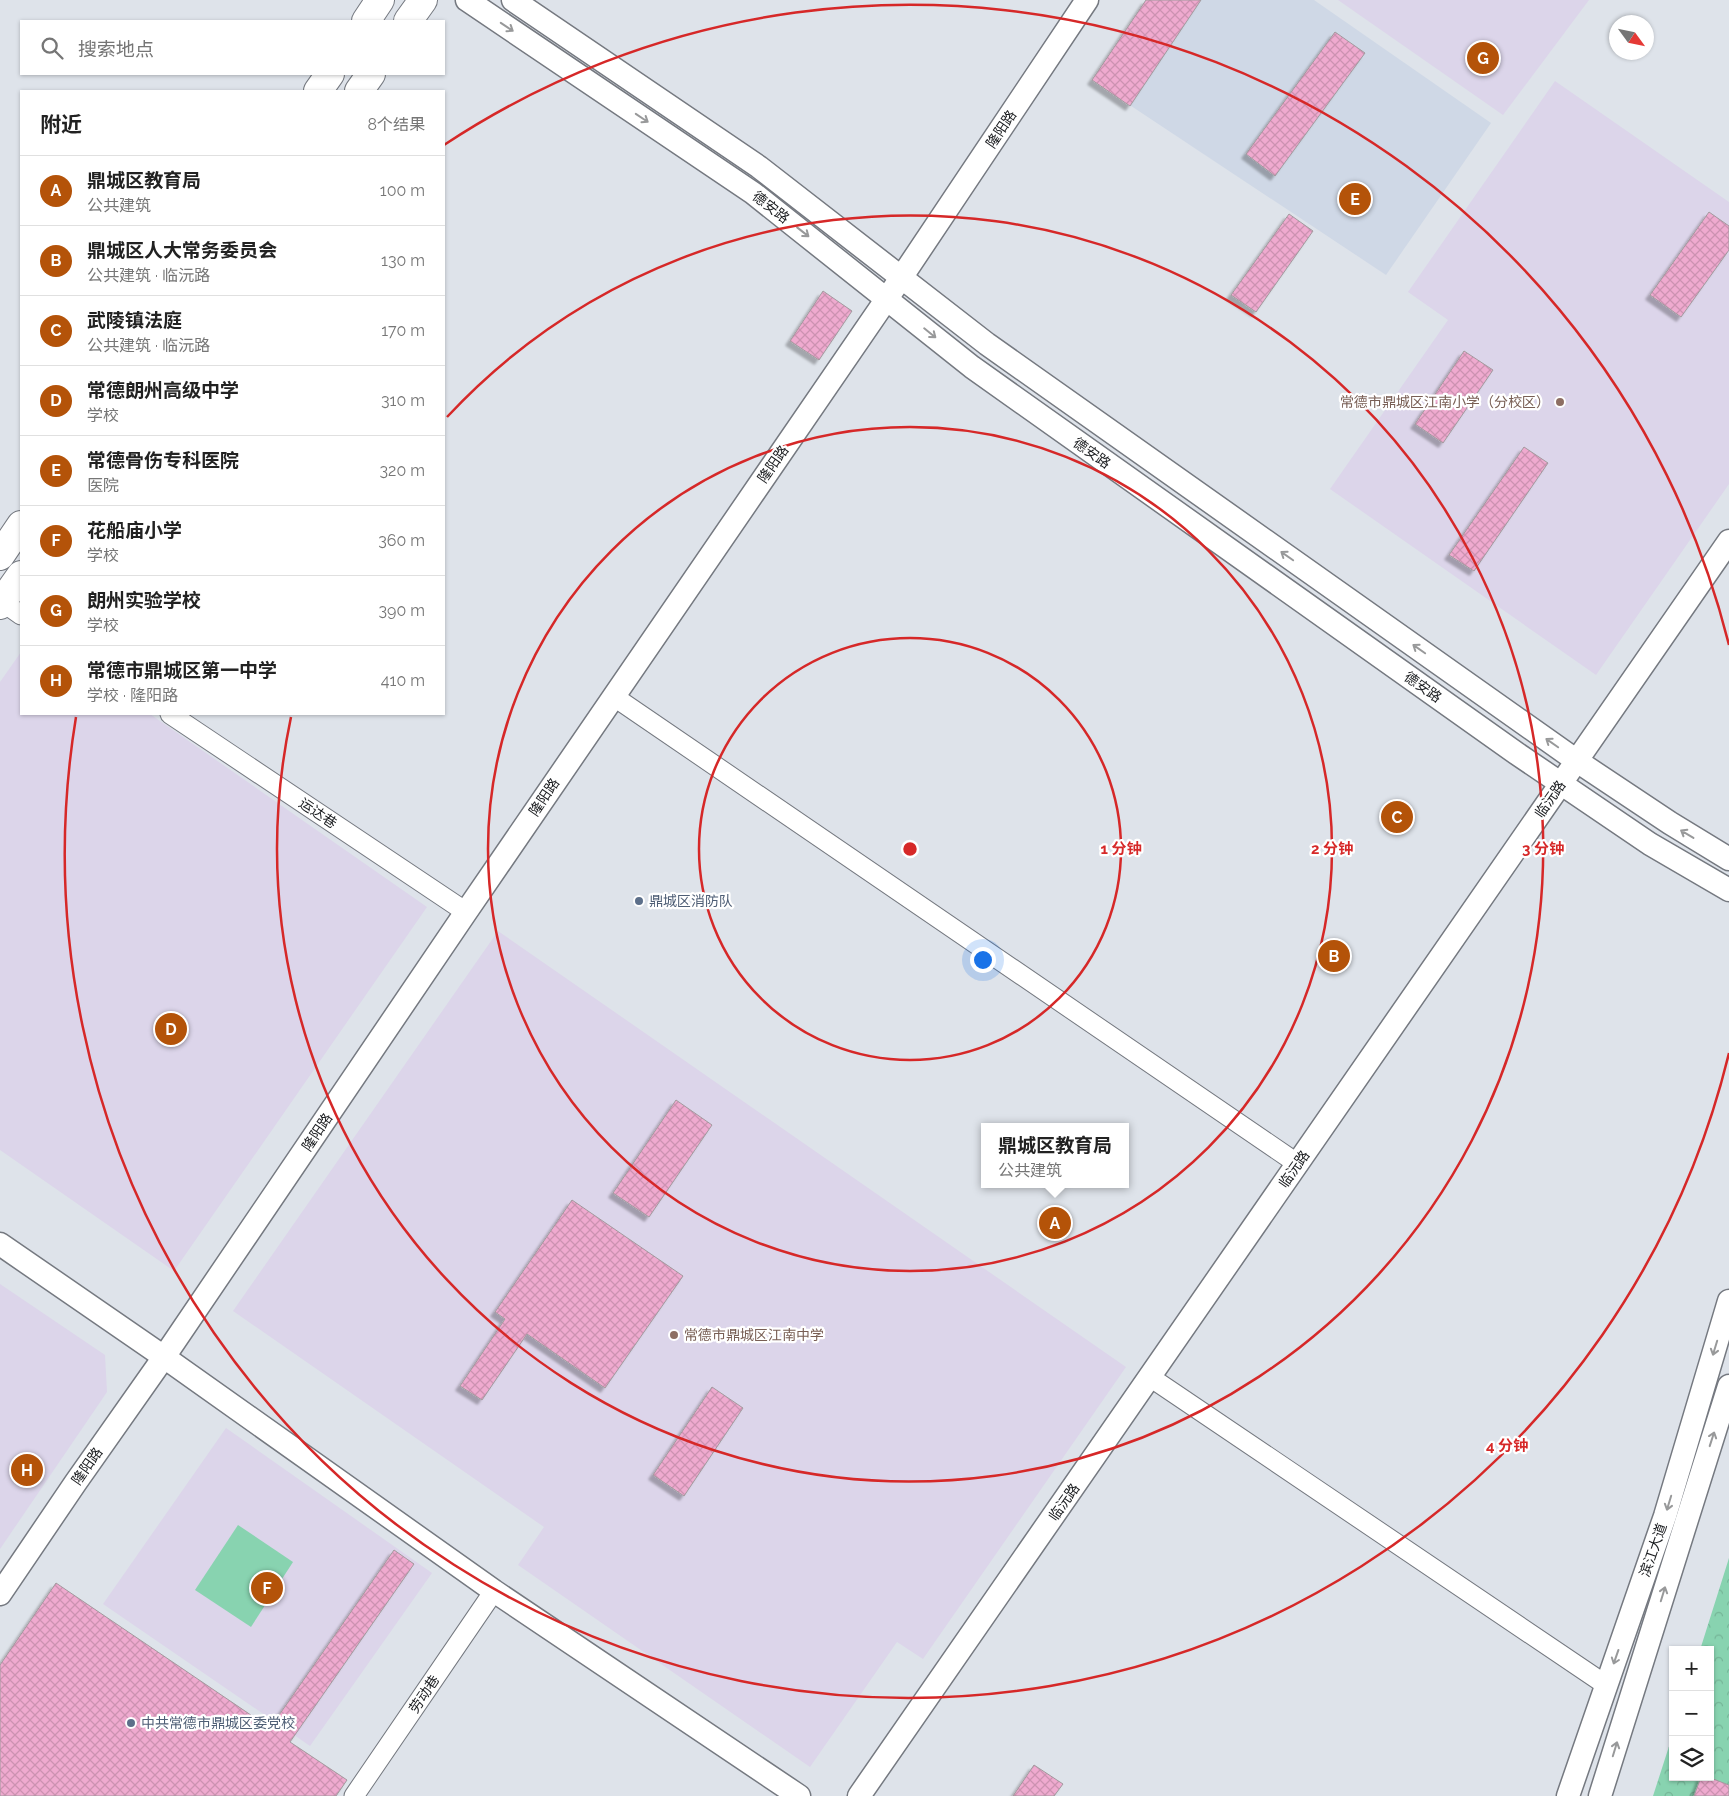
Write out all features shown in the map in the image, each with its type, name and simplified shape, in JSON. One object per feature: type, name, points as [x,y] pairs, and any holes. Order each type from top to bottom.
[{"type":"main road","points":[[367,20],[380,0]]},
{"type":"main road","points":[[409,20],[423,0]]},
{"type":"main road","points":[[319,90],[329,75]]},
{"type":"main road","points":[[360,90],[370,75]]},
{"type":"main road","points":[[0,556],[20,526]]},
{"type":"main road","points":[[6,605],[20,577]]},
{"type":"street","name":"德安路","points":[[467,0],[753,193],[987,378],[1560,784],[1650,844],[1727,890]]},
{"type":"street","name":"德安路","points":[[513,0],[759,167],[987,344],[1577,760],[1670,823],[1729,859]]},
{"type":"street","name":"隆阳路","points":[[0,1594],[164,1357],[613,696],[887,299],[1087,0]]},
{"type":"street","name":"临沅路","points":[[859,1796],[1729,541]]},
{"type":"street","points":[[613,696],[1298,1164]]},
{"type":"street","name":"运达巷","points":[[171,715],[466,912]]},
{"type":"street","points":[[0,1244],[164,1357],[494,1592],[799,1796]]},
{"type":"street","name":"滨江大道","points":[[1568,1796],[1665,1516],[1729,1301]]},
{"type":"street","points":[[1150,1377],[1606,1684]]},
{"type":"street","name":"滨江大道","points":[[1600,1796],[1729,1386]]},
{"type":"street","name":"劳动巷","points":[[354,1796],[494,1592]]},
{"type":"shaded area","points":[[1146,0],[1314,0],[1491,123],[1386,275],[1092,80]]},
{"type":"shaded area","points":[[1338,0],[1589,0],[1503,115]]},
{"type":"shaded area","name":"常德市鼎城区江南小学（分校区）","points":[[1555,81],[1729,202],[1729,484],[1596,675],[1330,489],[1448,320],[1408,292]]},
{"type":"shaded area","points":[[20,653],[20,715],[151,715],[427,907],[174,1271],[0,1150],[0,682]]},
{"type":"shaded area","name":"常德市鼎城区江南中学","points":[[498,931],[1126,1367],[923,1659],[897,1642],[810,1767],[518,1565],[544,1527],[233,1311]]},
{"type":"shaded area","points":[[0,1284],[105,1355],[107,1392],[0,1549]]},
{"type":"shaded area","points":[[226,1428],[432,1573],[310,1746],[103,1604]]},
{"type":"green space","points":[[238,1525],[293,1562],[251,1627],[195,1590]]},
{"type":"green space","points":[[1729,1558],[1729,1796],[1653,1796],[1669,1746],[1669,1781],[1714,1781],[1714,1646],[1701,1646]]},
{"type":"building","points":[[1146,0],[1201,0],[1130,106],[1092,80]]},
{"type":"building","points":[[1335,32],[1365,53],[1275,176],[1246,154]]},
{"type":"building","points":[[1709,212],[1729,226],[1729,250],[1681,317],[1650,295]]},
{"type":"building","points":[[1289,214],[1313,231],[1256,312],[1231,295]]},
{"type":"building","points":[[823,291],[852,311],[819,360],[790,341]]},
{"type":"building","points":[[1464,351],[1493,370],[1443,443],[1415,424]]},
{"type":"building","points":[[1524,447],[1548,463],[1474,571],[1449,555]]},
{"type":"building","points":[[676,1100],[712,1125],[649,1217],[613,1193]]},
{"type":"building","points":[[572,1200],[683,1276],[605,1388],[527,1334],[482,1400],[460,1386],[505,1319],[495,1312]]},
{"type":"building","points":[[712,1387],[743,1408],[684,1496],[653,1475]]},
{"type":"building","name":"中共常德市鼎城区委党校","points":[[394,1550],[414,1564],[290,1742],[347,1780],[336,1796],[0,1796],[0,1665],[56,1583],[270,1728]]},
{"type":"building","points":[[1034,1765],[1063,1784],[1054,1796],[1013,1796]]},
{"type":"building","points":[[1714,1779],[1729,1785],[1729,1796],[1694,1796],[1700,1781],[1714,1781]]},
{"type":"place","name":"朗州实验学校","points":[[1483,58]]},
{"type":"place","name":"常德骨伤专科医院","points":[[1355,199]]},
{"type":"place","name":"常德市鼎城区江南小学（分校区）","points":[[1560,402]]},
{"type":"place","name":"武陵镇法庭","points":[[1397,817]]},
{"type":"place","name":"鼎城区消防队","points":[[639,901]]},
{"type":"place","name":"鼎城区人大常务委员会","points":[[1334,956]]},
{"type":"place","name":"常德朗州高级中学","points":[[171,1029]]},
{"type":"place","name":"鼎城区教育局","points":[[1055,1223]]},
{"type":"place","name":"常德市鼎城区江南中学","points":[[674,1335]]},
{"type":"place","name":"常德市鼎城区第一中学","points":[[27,1470]]},
{"type":"place","name":"花船庙小学","points":[[267,1588]]},
{"type":"place","name":"中共常德市鼎城区委党校","points":[[131,1723]]}]
